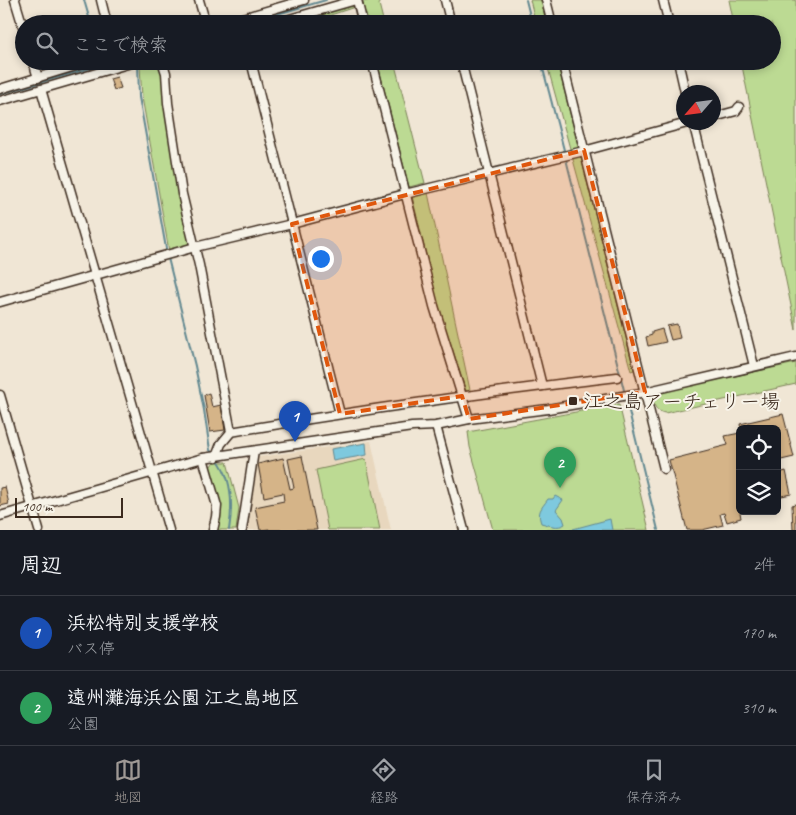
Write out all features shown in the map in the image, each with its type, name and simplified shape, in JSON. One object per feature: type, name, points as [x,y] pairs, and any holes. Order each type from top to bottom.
[{"type":"street","points":[[15,0],[20,15]]},
{"type":"street","points":[[101,0],[105,15]]},
{"type":"street","points":[[199,0],[203,15]]},
{"type":"street","points":[[253,15],[304,0]]},
{"type":"street","points":[[304,15],[356,0],[360,15]]},
{"type":"street","points":[[445,0],[449,15]]},
{"type":"street","points":[[546,0],[550,15]]},
{"type":"street","points":[[664,0],[667,15]]},
{"type":"street","points":[[36,70],[38,78]]},
{"type":"street","points":[[0,89],[63,70]]},
{"type":"street","points":[[0,101],[100,70]]},
{"type":"street","points":[[164,70],[182,194],[195,247],[231,432]]},
{"type":"street","points":[[253,70],[340,414]]},
{"type":"street","points":[[374,70],[434,306],[469,418]]},
{"type":"street","points":[[463,70],[542,386]]},
{"type":"street","points":[[564,70],[582,151],[664,469]]},
{"type":"street","points":[[680,70],[683,85]]},
{"type":"street","points":[[41,89],[169,530]]},
{"type":"street","points":[[721,115],[736,112],[739,107]]},
{"type":"street","points":[[0,302],[195,247],[676,126]]},
{"type":"street","points":[[694,130],[754,366]]},
{"type":"street","points":[[0,516],[203,458],[412,427],[436,426],[469,418],[548,409],[643,392],[796,357]]},
{"type":"street","points":[[216,457],[221,444],[231,432],[462,396],[617,377]]},
{"type":"street","points":[[0,395],[39,530]]},
{"type":"street","points":[[436,426],[464,530]]},
{"type":"street","points":[[242,530],[254,451]]},
{"type":"street","points":[[203,458],[217,506],[213,530]]},
{"type":"highlighted area","points":[[584,150],[645,392],[469,419],[462,396],[340,414],[292,224]]},
{"type":"shaded area","points":[[371,441],[391,530],[247,530],[258,457]]},
{"type":"green space","points":[[378,0],[382,15],[366,15],[362,2]]},
{"type":"green space","points":[[530,0],[542,0],[546,15],[534,15]]},
{"type":"green space","points":[[729,0],[796,0],[796,330],[743,70],[781,70],[781,15],[732,15]]},
{"type":"green space","points":[[354,3],[355,7],[331,15],[312,15]]},
{"type":"green space","points":[[140,70],[161,70],[178,184],[190,241],[189,246],[169,251],[142,97]]},
{"type":"green space","points":[[379,70],[396,70],[425,183],[409,187]]},
{"type":"green space","points":[[548,70],[559,70],[634,370],[631,371]]},
{"type":"green space","points":[[428,193],[470,390],[466,391],[438,305],[412,196]]},
{"type":"green space","points":[[796,363],[796,384],[665,413],[658,410],[654,404],[655,398],[660,392]]},
{"type":"green space","points":[[619,404],[649,530],[493,530],[470,447],[468,432]]},
{"type":"green space","points":[[366,459],[380,530],[328,530],[316,470]]},
{"type":"green space","points":[[214,462],[227,462],[239,508],[236,530],[216,530],[221,508],[210,467]]},
{"type":"water","points":[[366,443],[367,455],[333,461],[331,449]]},
{"type":"water","points":[[555,496],[563,500],[556,510],[563,518],[565,524],[553,526],[541,523],[540,513],[542,508],[548,499],[553,499]]},
{"type":"water","points":[[610,519],[612,530],[573,530],[573,529]]},
{"type":"building","points":[[117,77],[121,88],[114,90],[110,79]]},
{"type":"building","points":[[677,324],[680,338],[671,340],[667,326]]},
{"type":"building","points":[[662,329],[666,342],[648,346],[646,337],[652,335],[652,332]]},
{"type":"building","points":[[209,393],[212,407],[221,405],[225,430],[210,432],[204,395]]},
{"type":"building","points":[[783,414],[794,457],[781,460],[781,425],[740,424]]},
{"type":"building","points":[[736,434],[736,515],[740,515],[741,518],[727,522],[724,513],[720,514],[723,525],[702,530],[687,530],[669,460],[728,445],[725,436]]},
{"type":"building","points":[[302,456],[317,530],[260,530],[255,507],[284,501],[283,493],[264,497],[258,464],[283,458],[290,489],[294,488],[288,459]]},
{"type":"building","points":[[786,471],[791,494],[781,496],[781,472]]},
{"type":"building","points":[[5,487],[9,504],[0,506],[0,488]]},
{"type":"building","points":[[796,504],[796,530],[793,530],[792,505]]},
{"type":"waterway","points":[[84,0],[88,15]]},
{"type":"waterway","points":[[275,15],[326,0]]},
{"type":"waterway","points":[[526,0],[530,15]]},
{"type":"waterway","points":[[0,94],[84,70]]},
{"type":"waterway","points":[[138,70],[139,97],[167,254]]},
{"type":"waterway","points":[[543,70],[565,154]]},
{"type":"waterway","points":[[566,159],[625,394]]},
{"type":"waterway","points":[[168,258],[195,366],[210,450],[214,455]]},
{"type":"waterway","points":[[626,399],[658,530]]},
{"type":"waterway","points":[[217,459],[229,484],[231,502],[229,530]]},
{"type":"place","name":"江之島アーチェリー場","points":[[573,401]]},
{"type":"place","name":"浜松特別支援学校","points":[[295,442]]},
{"type":"place","name":"遠州灘海浜公園 江之島地区","points":[[560,488]]}]
